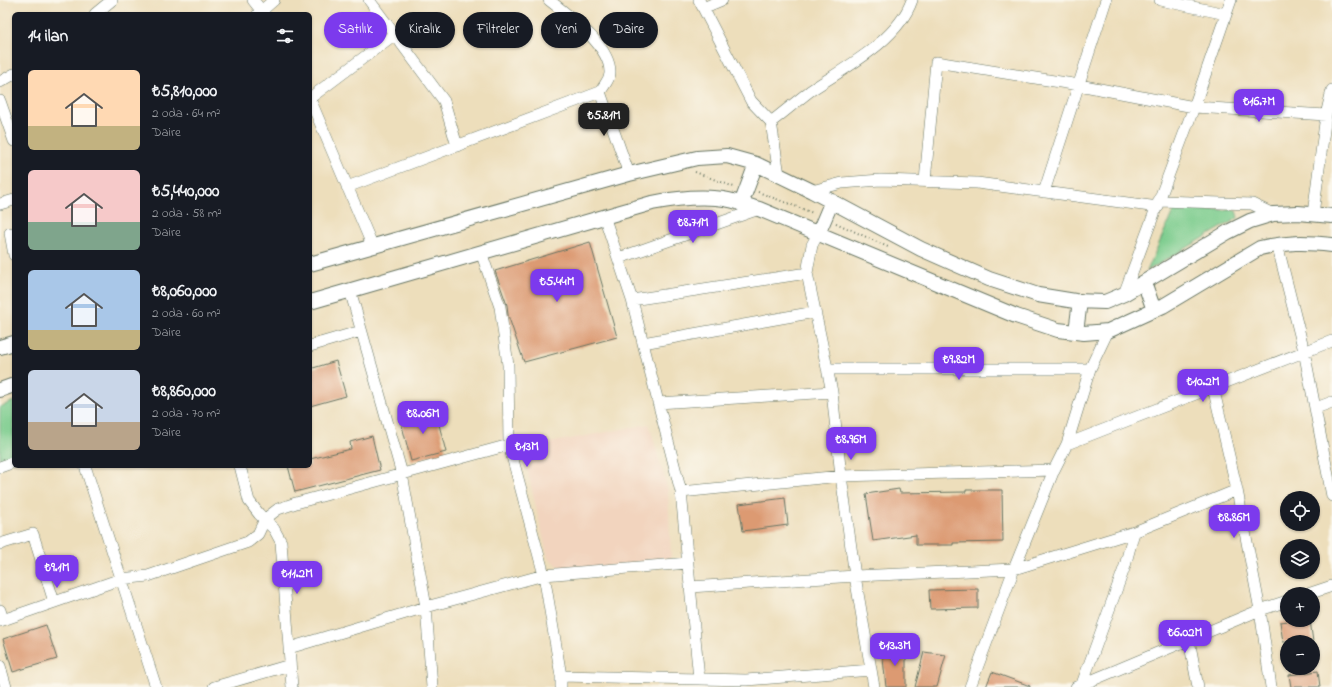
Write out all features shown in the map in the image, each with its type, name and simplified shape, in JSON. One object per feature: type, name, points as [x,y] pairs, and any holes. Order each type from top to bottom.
[{"type":"main road","points":[[312,263],[629,174],[697,158],[727,156],[756,164],[832,201],[921,249],[989,278],[1038,295],[1080,301],[1105,302],[1124,294],[1228,232],[1250,221],[1273,214],[1298,213],[1332,216]]},
{"type":"main road","points":[[741,204],[756,164]]},
{"type":"main road","points":[[312,301],[604,216],[652,203],[692,197],[729,200],[759,209],[1016,316],[1058,330],[1084,333],[1108,330],[1154,310],[1260,248],[1277,244],[1308,242],[1332,245]]},
{"type":"main road","points":[[818,234],[832,201]]},
{"type":"main road","points":[[1144,282],[1154,310]]},
{"type":"main road","points":[[1076,332],[1080,301]]},
{"type":"main road","points":[[0,347],[12,344]]},
{"type":"main road","points":[[0,390],[12,386]]},
{"type":"street","points":[[97,12],[112,0]]},
{"type":"street","points":[[253,0],[260,12]]},
{"type":"street","points":[[262,12],[274,0]]},
{"type":"street","points":[[312,96],[395,34],[369,0]]},
{"type":"street","points":[[347,187],[600,92],[610,75],[608,59],[587,32],[549,0]]},
{"type":"street","points":[[722,0],[701,4],[750,101],[771,122],[779,175]]},
{"type":"street","points":[[771,122],[809,92],[872,48],[898,26],[912,0]]},
{"type":"street","points":[[1044,192],[1106,0]]},
{"type":"street","points":[[1160,0],[1226,14]]},
{"type":"street","points":[[1124,294],[1159,204],[1231,0]]},
{"type":"street","points":[[405,48],[444,101],[457,146]]},
{"type":"street","points":[[925,181],[936,62],[1079,84],[1194,107],[1326,115]]},
{"type":"street","points":[[0,82],[12,75]]},
{"type":"street","points":[[1313,214],[1326,115],[1332,90]]},
{"type":"street","points":[[600,92],[629,174]]},
{"type":"street","points":[[0,101],[12,135]]},
{"type":"street","points":[[312,103],[373,247]]},
{"type":"street","points":[[812,191],[842,183],[880,180],[977,183],[1044,192],[1159,204],[1252,204],[1273,214]]},
{"type":"street","points":[[0,204],[12,201]]},
{"type":"street","points":[[619,258],[759,209]]},
{"type":"street","points":[[604,216],[632,300],[681,492],[699,679]]},
{"type":"street","points":[[10,233],[12,244]]},
{"type":"street","points":[[818,234],[812,245],[808,273],[832,392],[841,476],[855,576],[874,687]]},
{"type":"street","points":[[1277,244],[1328,454],[1332,496]]},
{"type":"street","points":[[481,252],[500,307],[508,365],[509,445],[544,575],[561,682],[699,679],[746,684],[871,670]]},
{"type":"street","points":[[632,300],[808,273]]},
{"type":"street","points":[[350,290],[402,474],[426,607],[432,687]]},
{"type":"street","points":[[642,343],[815,312]]},
{"type":"street","points":[[312,345],[361,330]]},
{"type":"street","points":[[970,687],[1014,570],[1054,470],[1067,444],[1090,369],[1108,330]]},
{"type":"street","points":[[1067,444],[1332,341]]},
{"type":"street","points":[[827,369],[1090,369]]},
{"type":"street","points":[[1213,387],[1237,490],[1260,610],[1271,687]]},
{"type":"street","points":[[658,403],[832,392]]},
{"type":"street","points":[[1316,408],[1332,402]]},
{"type":"street","points":[[1,617],[54,602],[121,579],[148,576],[248,542],[258,534],[265,519],[278,509],[509,445]]},
{"type":"street","points":[[0,467],[12,463]]},
{"type":"street","points":[[86,468],[156,687]]},
{"type":"street","points":[[241,468],[249,501],[274,529],[281,542],[292,687]]},
{"type":"street","points":[[681,492],[841,476],[1054,470]]},
{"type":"street","points":[[690,587],[855,576],[1014,570],[1134,532],[1237,490]]},
{"type":"street","points":[[1079,686],[1126,566],[1134,532]]},
{"type":"street","points":[[0,544],[33,534],[54,602]]},
{"type":"street","points":[[289,648],[426,607],[544,575],[688,563]]},
{"type":"street","points":[[1320,590],[1332,586]]},
{"type":"street","points":[[1079,686],[1260,610],[1280,603]]},
{"type":"street","points":[[1189,640],[1198,687]]},
{"type":"street","points":[[214,687],[290,665]]},
{"type":"street","points":[[0,666],[6,687]]},
{"type":"shaded area","points":[[649,424],[668,490],[671,558],[583,570],[561,568],[548,558],[522,448]]},
{"type":"green space","points":[[1174,209],[1236,210],[1238,218],[1147,271]]},
{"type":"green space","points":[[12,402],[12,457],[0,461],[0,407]]},
{"type":"building","points":[[590,242],[617,337],[524,362],[495,271]]},
{"type":"building","points":[[336,361],[346,396],[312,405],[312,368]]},
{"type":"building","points":[[435,409],[446,452],[411,461],[400,418]]},
{"type":"building","points":[[372,436],[380,470],[295,492],[289,468],[312,468],[312,459],[351,449],[350,442]]},
{"type":"building","points":[[899,489],[900,493],[1002,490],[1003,542],[953,543],[953,545],[916,545],[916,535],[873,541],[866,494]]},
{"type":"building","points":[[785,498],[788,525],[743,531],[739,504]]},
{"type":"building","points":[[978,589],[978,608],[930,609],[929,590]]},
{"type":"building","points":[[46,625],[57,659],[13,672],[3,639]]},
{"type":"building","points":[[1281,627],[1311,627],[1312,635],[1282,635]]},
{"type":"building","points":[[906,648],[906,687],[886,687],[882,649]]},
{"type":"building","points":[[924,652],[946,655],[937,687],[915,687]]},
{"type":"building","points":[[992,672],[1030,686],[1030,687],[986,687]]},
{"type":"building","points":[[1289,675],[1318,675],[1320,687],[1291,687]]}]
